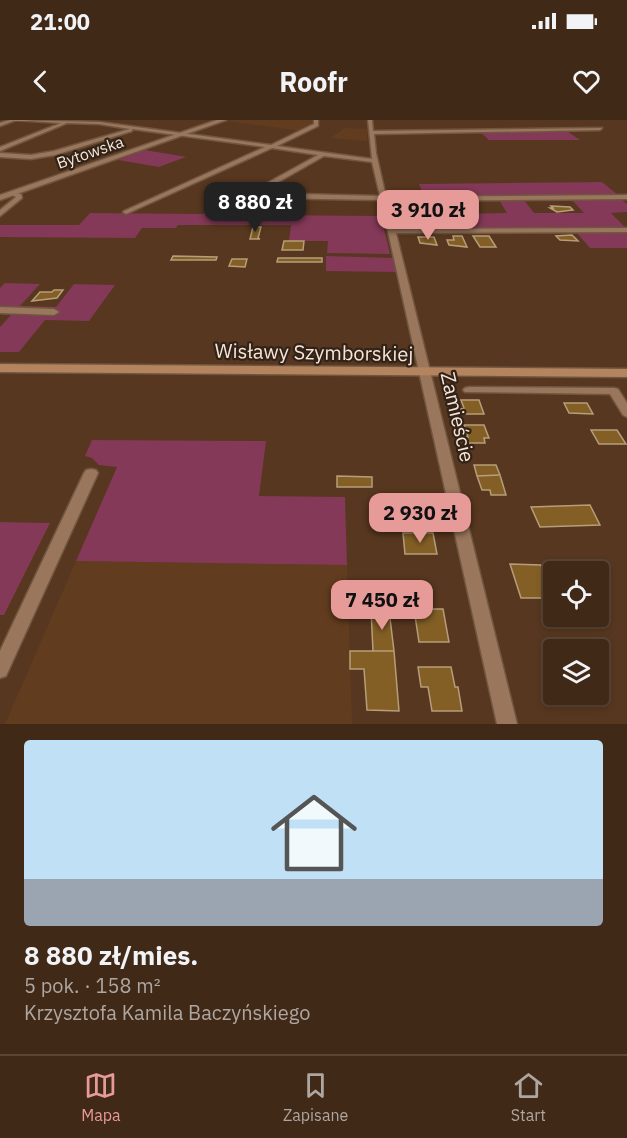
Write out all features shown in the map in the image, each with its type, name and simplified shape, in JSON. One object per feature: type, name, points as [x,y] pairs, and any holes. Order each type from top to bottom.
[{"type":"main road","name":"Wisławy Szymborskiej","points":[[0,368],[627,373]]},
{"type":"street","points":[[0,125],[16,120],[134,128],[375,161]]},
{"type":"street","name":"Bytowska","points":[[0,198],[223,120]]},
{"type":"street","points":[[126,212],[302,133],[316,125],[316,120]]},
{"type":"street","name":"Zamieście","points":[[370,120],[375,161],[507,724]]},
{"type":"street","points":[[0,149],[69,122]]},
{"type":"street","points":[[0,155],[31,157],[55,153],[134,128]]},
{"type":"street","points":[[372,133],[600,129]]},
{"type":"street","points":[[322,155],[253,193],[264,196],[384,198],[627,198]]},
{"type":"street","points":[[0,214],[19,198],[19,195],[14,194]]},
{"type":"street","points":[[392,231],[627,230]]},
{"type":"street","points":[[0,310],[54,312]]},
{"type":"street","points":[[605,373],[627,413]]},
{"type":"street","points":[[469,390],[614,391]]},
{"type":"street","points":[[0,670],[91,473]]},
{"type":"shaded area","points":[[312,120],[313,124],[302,131],[226,121]]},
{"type":"shaded area","points":[[345,128],[367,129],[367,141],[330,138]]},
{"type":"shaded area","points":[[567,131],[580,140],[489,140],[480,132]]},
{"type":"shaded area","points":[[145,150],[186,157],[159,167],[118,160]]},
{"type":"shaded area","points":[[602,182],[618,195],[424,197],[419,184]]},
{"type":"shaded area","points":[[244,193],[254,199],[249,215],[381,216],[390,254],[327,253],[328,241],[289,241],[291,225],[178,225],[176,228],[142,228],[135,238],[0,237],[0,225],[79,225],[90,213],[203,214]]},
{"type":"shaded area","points":[[499,200],[524,200],[534,213],[584,213],[572,200],[622,200],[627,204],[627,212],[611,213],[625,227],[464,228],[457,214],[507,213]]},
{"type":"shaded area","points":[[627,231],[627,248],[590,248],[576,232]]},
{"type":"shaded area","points":[[326,256],[394,258],[396,272],[326,271]]},
{"type":"shaded area","points":[[5,283],[40,284],[20,306],[56,307],[74,284],[115,285],[89,321],[45,320],[19,352],[0,352],[0,327],[11,315],[0,314],[0,288]]},
{"type":"shaded area","points":[[92,440],[266,441],[259,496],[345,497],[347,565],[76,561],[117,467],[99,465],[92,458],[85,456]]},
{"type":"shaded area","points":[[0,522],[50,523],[4,615],[0,615]]},
{"type":"shaded area","points":[[76,561],[347,565],[352,724],[5,724]]},
{"type":"building","points":[[551,206],[570,207],[573,210],[557,212],[550,208],[553,208]]},
{"type":"building","points":[[438,218],[449,218],[455,225],[441,225]]},
{"type":"building","points":[[253,227],[261,227],[258,238],[260,239],[250,239]]},
{"type":"building","points":[[572,235],[578,241],[560,240],[556,236]]},
{"type":"building","points":[[453,236],[462,236],[467,247],[449,245],[447,240],[454,240]]},
{"type":"building","points":[[473,236],[489,236],[496,247],[480,247]]},
{"type":"building","points":[[418,237],[434,237],[437,245],[420,243]]},
{"type":"building","points":[[284,241],[304,241],[303,250],[282,250]]},
{"type":"building","points":[[173,256],[217,257],[216,260],[171,260]]},
{"type":"building","points":[[278,258],[322,258],[322,262],[277,262]]},
{"type":"building","points":[[232,259],[247,259],[245,267],[229,266]]},
{"type":"building","points":[[63,290],[57,298],[32,301],[40,292]]},
{"type":"building","points":[[461,400],[479,400],[484,414],[463,414],[461,409],[464,408]]},
{"type":"building","points":[[564,403],[587,403],[593,414],[569,413]]},
{"type":"building","points":[[464,425],[484,425],[489,438],[484,438],[485,443],[465,443],[464,437],[468,437]]},
{"type":"building","points":[[591,430],[617,430],[626,444],[599,444]]},
{"type":"building","points":[[474,465],[496,465],[500,475],[477,476]]},
{"type":"building","points":[[500,475],[506,495],[491,495],[490,490],[482,490],[477,476]]},
{"type":"building","points":[[337,476],[372,477],[372,487],[337,487]]},
{"type":"building","points":[[590,505],[600,525],[540,527],[531,507]]},
{"type":"building","points":[[403,533],[433,533],[437,554],[405,554]]},
{"type":"building","points":[[510,564],[541,565],[543,598],[521,598]]},
{"type":"building","points":[[414,609],[443,609],[449,642],[419,642]]},
{"type":"building","points":[[371,610],[389,610],[394,651],[373,651]]},
{"type":"building","points":[[350,651],[394,651],[399,711],[367,710],[364,669],[350,669]]},
{"type":"building","points":[[418,667],[451,667],[455,687],[458,687],[462,711],[432,711],[428,687],[421,687]]}]
